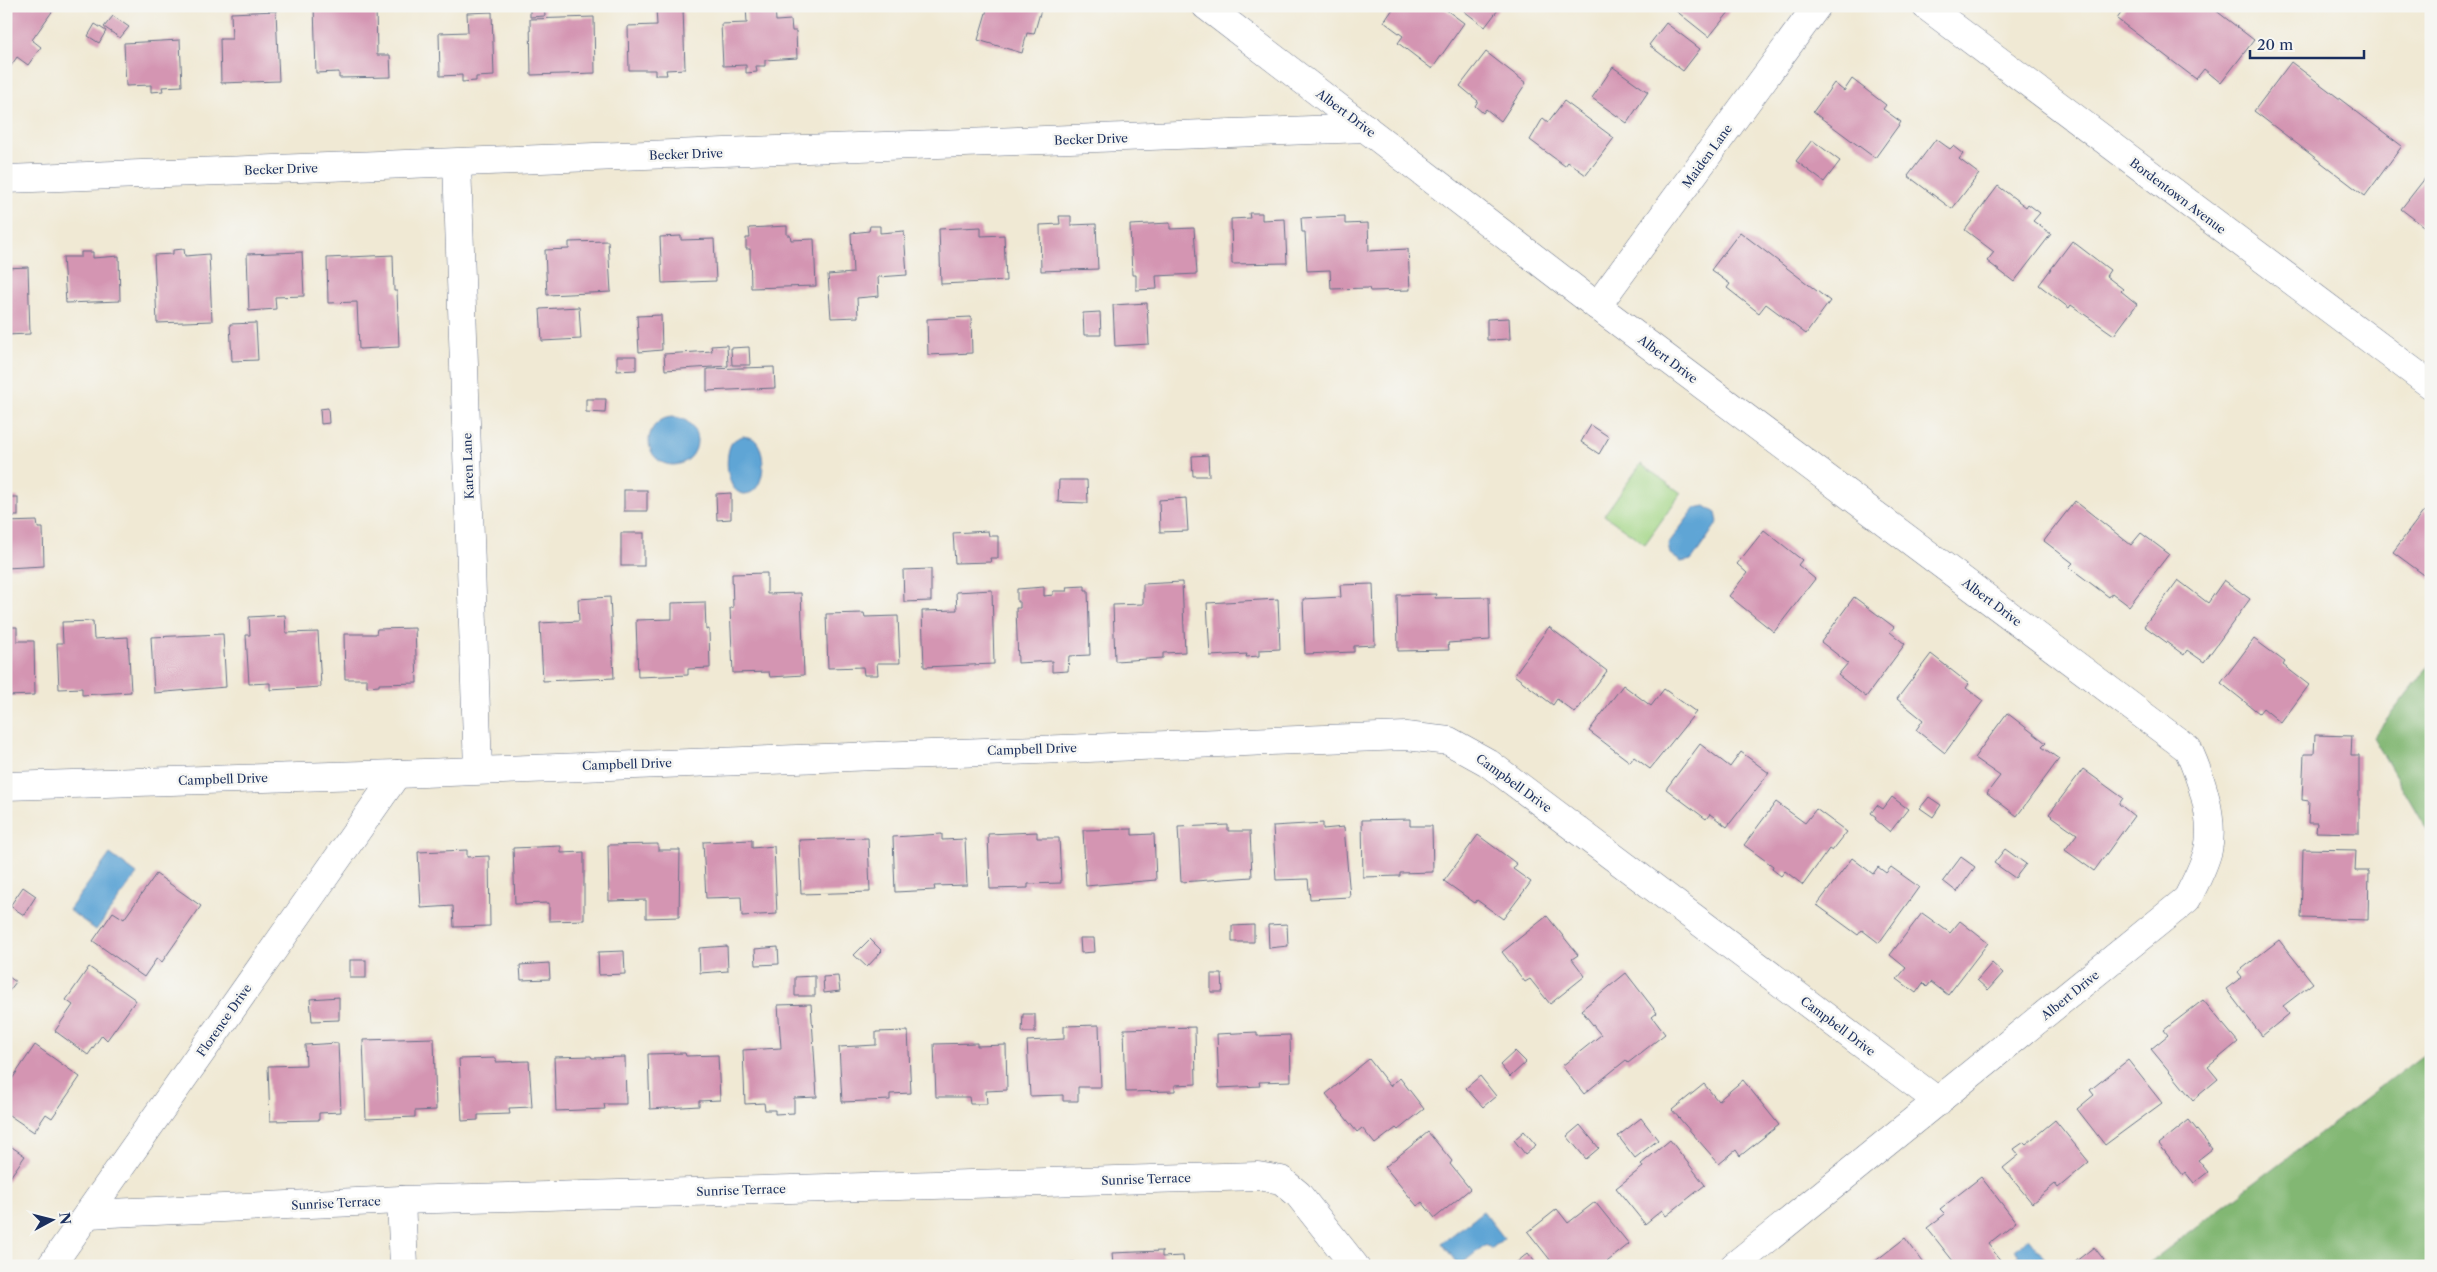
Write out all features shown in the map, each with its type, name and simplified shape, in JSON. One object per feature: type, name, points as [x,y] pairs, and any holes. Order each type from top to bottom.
[{"type":"street","name":"Albert Drive","points":[[1206,6],[1597,306],[2188,749],[2200,774],[2209,823],[2208,848],[2200,873],[2187,900],[1734,1266]]},
{"type":"street","name":"Maiden Lane","points":[[1597,306],[1817,6]]},
{"type":"street","name":"Bordentown Avenue","points":[[1926,6],[2431,385]]},
{"type":"street","name":"Becker Drive","points":[[6,179],[1366,128]]},
{"type":"street","name":"Karen Lane","points":[[457,163],[478,769]]},
{"type":"street","name":"Campbell Drive","points":[[6,786],[397,774],[478,769],[1396,736],[1449,741],[1487,762],[1939,1102]]},
{"type":"street","name":"Florence Drive","points":[[51,1266],[397,774]]},
{"type":"street","name":"Sunrise Terrace","points":[[88,1214],[401,1200],[1258,1176],[1281,1180],[1298,1194],[1355,1266]]},
{"type":"street","points":[[401,1200],[404,1266]]},
{"type":"green space","points":[[1641,464],[1681,493],[1645,544],[1604,515]]},
{"type":"green space","points":[[2431,663],[2431,837],[2373,737]]},
{"type":"green space","points":[[2431,1049],[2431,1266],[2145,1266]]},
{"type":"water","points":[[668,417],[678,417],[690,424],[697,436],[697,446],[690,458],[678,465],[668,465],[660,461],[653,454],[649,446],[649,436],[653,428],[660,421]]},
{"type":"water","points":[[743,436],[753,438],[758,444],[763,461],[763,470],[758,486],[752,492],[745,494],[734,488],[730,482],[727,466],[731,444]]},
{"type":"water","points":[[1705,506],[1716,513],[1718,522],[1692,560],[1681,562],[1670,554],[1668,544],[1695,508]]},
{"type":"water","points":[[110,854],[137,874],[96,930],[69,910]]},
{"type":"water","points":[[1483,1211],[1504,1238],[1491,1249],[1486,1244],[1459,1266],[1442,1243]]},
{"type":"water","points":[[2028,1238],[2051,1266],[2005,1266],[2019,1255],[2014,1250]]},
{"type":"building","points":[[6,6],[56,6],[32,40],[41,47],[28,65],[17,57],[6,73]]},
{"type":"building","points":[[314,6],[376,6],[377,55],[390,55],[391,77],[339,78],[339,72],[316,73]]},
{"type":"building","points":[[530,6],[544,6],[545,16],[530,17]]},
{"type":"building","points":[[746,6],[775,6],[776,21],[791,20],[792,31],[796,31],[797,58],[765,60],[765,66],[756,66],[757,72],[746,73],[746,65],[723,66],[721,24],[747,23]]},
{"type":"building","points":[[988,6],[1042,6],[1034,34],[1027,33],[1022,53],[978,40]]},
{"type":"building","points":[[1395,6],[1441,6],[1464,23],[1432,69],[1398,43],[1403,36],[1384,22]]},
{"type":"building","points":[[1462,6],[1501,6],[1485,27],[1464,11],[1465,9]]},
{"type":"building","points":[[1670,6],[1734,6],[1709,37]]},
{"type":"building","points":[[2126,6],[2210,6],[2254,40],[2221,83],[2204,69],[2196,79],[2117,19]]},
{"type":"building","points":[[656,8],[683,8],[685,69],[666,70],[667,75],[655,75],[655,70],[629,70],[628,26],[657,25]]},
{"type":"building","points":[[276,11],[279,81],[221,83],[220,39],[232,39],[231,13]]},
{"type":"building","points":[[492,12],[494,76],[476,77],[476,81],[462,82],[462,75],[440,76],[439,33],[468,32],[467,13]]},
{"type":"building","points":[[113,16],[129,27],[120,38],[104,27]]},
{"type":"building","points":[[594,17],[595,73],[531,75],[530,19]]},
{"type":"building","points":[[1666,23],[1700,49],[1683,71],[1649,45]]},
{"type":"building","points":[[95,24],[106,31],[99,43],[88,36]]},
{"type":"building","points":[[180,40],[182,86],[162,87],[163,91],[151,92],[151,85],[126,86],[124,43]]},
{"type":"building","points":[[1486,52],[1526,83],[1501,121],[1486,109],[1483,113],[1475,106],[1478,101],[1460,86]]},
{"type":"building","points":[[2291,62],[2402,146],[2365,196],[2254,111]]},
{"type":"building","points":[[1613,67],[1648,92],[1627,123],[1592,98]]},
{"type":"building","points":[[1852,79],[1886,105],[1883,109],[1901,122],[1875,158],[1813,112],[1834,83],[1844,91]]},
{"type":"building","points":[[1564,101],[1614,138],[1586,175],[1568,162],[1565,166],[1530,140],[1543,118],[1548,122]]},
{"type":"building","points":[[1936,139],[1950,149],[1953,146],[1963,154],[1959,159],[1979,174],[1952,209],[1908,176]]},
{"type":"building","points":[[1812,140],[1840,161],[1824,182],[1796,161]]},
{"type":"building","points":[[2431,172],[2431,232],[2401,209]]},
{"type":"building","points":[[1998,186],[2026,207],[2028,204],[2040,213],[2033,221],[2051,234],[2014,282],[1987,261],[1994,252],[1965,230]]},
{"type":"building","points":[[1249,213],[1262,213],[1262,220],[1285,219],[1287,263],[1232,264],[1231,219],[1250,218]]},
{"type":"building","points":[[1059,216],[1071,216],[1071,225],[1096,224],[1098,269],[1041,271],[1040,225],[1060,224]]},
{"type":"building","points":[[1345,216],[1345,224],[1368,223],[1369,251],[1408,249],[1410,290],[1370,291],[1369,288],[1331,289],[1330,270],[1307,271],[1305,232],[1302,232],[1301,218]]},
{"type":"building","points":[[1170,223],[1170,229],[1194,228],[1197,274],[1156,276],[1157,289],[1136,290],[1136,275],[1132,275],[1130,225]]},
{"type":"building","points":[[787,226],[787,235],[790,235],[791,240],[814,239],[816,286],[751,288],[750,249],[746,249],[746,238],[750,238],[749,228]]},
{"type":"building","points":[[870,226],[880,226],[880,233],[904,231],[907,275],[878,277],[879,296],[857,298],[858,317],[831,318],[828,275],[853,273],[851,233],[869,231]]},
{"type":"building","points":[[981,227],[981,236],[1004,235],[1006,281],[941,284],[939,229]]},
{"type":"building","points":[[1740,232],[1830,301],[1806,334],[1766,304],[1759,313],[1727,288],[1730,284],[1711,270]]},
{"type":"building","points":[[681,236],[681,240],[714,239],[716,281],[662,283],[660,237]]},
{"type":"building","points":[[608,241],[611,292],[547,295],[545,250],[569,249],[569,242]]},
{"type":"building","points":[[2072,241],[2110,270],[2106,276],[2123,289],[2121,291],[2137,304],[2114,335],[2071,305],[2069,308],[2039,285]]},
{"type":"building","points":[[184,249],[185,256],[209,254],[212,321],[157,323],[154,255],[173,254],[173,250]]},
{"type":"building","points":[[81,252],[93,252],[93,258],[119,256],[120,301],[66,303],[63,257],[81,257]]},
{"type":"building","points":[[302,252],[304,296],[275,297],[276,309],[249,311],[247,254]]},
{"type":"building","points":[[393,255],[394,291],[397,291],[399,347],[359,349],[357,302],[328,303],[327,258]]},
{"type":"building","points":[[28,267],[30,334],[6,335],[6,268]]},
{"type":"building","points":[[1147,303],[1149,344],[1115,346],[1113,305]]},
{"type":"building","points":[[579,307],[581,339],[542,341],[540,309]]},
{"type":"building","points":[[1100,312],[1101,335],[1084,335],[1083,313]]},
{"type":"building","points":[[661,315],[662,350],[639,352],[637,316]]},
{"type":"building","points":[[971,317],[972,353],[928,355],[927,319]]},
{"type":"building","points":[[1509,318],[1510,339],[1487,340],[1487,319]]},
{"type":"building","points":[[256,323],[258,360],[232,361],[230,324]]},
{"type":"building","points":[[727,345],[728,366],[665,370],[664,354],[712,351],[711,346]]},
{"type":"building","points":[[749,347],[750,365],[732,365],[731,348]]},
{"type":"building","points":[[617,356],[636,356],[636,370],[617,371]]},
{"type":"building","points":[[774,367],[775,388],[707,391],[707,369]]},
{"type":"building","points":[[586,399],[606,399],[605,413],[586,412]]},
{"type":"building","points":[[328,408],[329,423],[321,424],[320,409]]},
{"type":"building","points":[[1591,425],[1609,437],[1599,454],[1581,442]]},
{"type":"building","points":[[1208,455],[1209,476],[1193,476],[1192,456]]},
{"type":"building","points":[[1059,480],[1087,480],[1088,503],[1058,502]]},
{"type":"building","points":[[624,490],[647,490],[647,511],[624,511]]},
{"type":"building","points":[[731,493],[731,519],[717,520],[716,494]]},
{"type":"building","points":[[6,497],[18,497],[18,516],[6,516]]},
{"type":"building","points":[[1186,498],[1188,531],[1160,532],[1159,500]]},
{"type":"building","points":[[2075,501],[2131,545],[2141,533],[2169,554],[2129,606],[2112,593],[2109,597],[2069,567],[2073,563],[2044,541]]},
{"type":"building","points":[[2424,511],[2431,516],[2431,580],[2393,552]]},
{"type":"building","points":[[37,521],[38,528],[43,528],[44,566],[6,568],[6,522]]},
{"type":"building","points":[[1764,530],[1802,560],[1798,565],[1815,579],[1774,632],[1729,596],[1747,573],[1737,564]]},
{"type":"building","points":[[988,531],[989,536],[998,536],[998,558],[990,558],[991,562],[955,563],[953,533]]},
{"type":"building","points":[[621,533],[644,533],[644,566],[621,566]]},
{"type":"building","points":[[931,569],[931,601],[904,602],[903,570]]},
{"type":"building","points":[[767,573],[767,594],[801,593],[804,675],[770,677],[769,672],[733,673],[730,608],[733,608],[732,574]]},
{"type":"building","points":[[2178,580],[2208,603],[2224,580],[2250,599],[2204,662],[2187,650],[2184,655],[2144,626]]},
{"type":"building","points":[[1182,582],[1185,652],[1163,653],[1163,658],[1115,661],[1113,605],[1143,604],[1143,584]]},
{"type":"building","points":[[1373,584],[1375,645],[1354,646],[1354,652],[1305,654],[1303,599],[1341,597],[1340,585]]},
{"type":"building","points":[[1085,586],[1085,590],[1088,590],[1090,655],[1069,656],[1068,671],[1052,672],[1052,661],[1018,663],[1016,608],[1020,608],[1020,602],[1017,602],[1017,589],[1044,587],[1044,596],[1053,595],[1053,591],[1067,591],[1066,587]]},
{"type":"building","points":[[992,590],[994,664],[924,667],[922,611],[957,610],[956,592]]},
{"type":"building","points":[[1436,594],[1435,598],[1489,597],[1490,640],[1448,643],[1449,650],[1398,651],[1397,595]]},
{"type":"building","points":[[610,597],[614,678],[543,681],[540,623],[579,621],[578,599]]},
{"type":"building","points":[[1854,597],[1894,627],[1890,632],[1905,644],[1866,697],[1838,675],[1848,663],[1821,642]]},
{"type":"building","points":[[1278,599],[1280,649],[1259,650],[1259,656],[1246,657],[1247,654],[1210,656],[1207,603]]},
{"type":"building","points":[[705,602],[706,630],[709,629],[710,668],[688,669],[688,675],[638,677],[636,620],[672,619],[672,603]]},
{"type":"building","points":[[864,613],[865,617],[898,616],[900,663],[877,663],[878,675],[864,675],[863,667],[828,668],[826,614]]},
{"type":"building","points":[[285,615],[286,633],[318,632],[321,687],[270,690],[270,683],[249,684],[246,635],[250,635],[249,617]]},
{"type":"building","points":[[93,621],[94,639],[128,637],[131,692],[82,695],[82,688],[59,689],[57,643],[63,643],[62,622]]},
{"type":"building","points":[[6,627],[17,627],[17,641],[34,641],[35,695],[6,696]]},
{"type":"building","points":[[1549,627],[1607,671],[1575,713],[1557,699],[1553,705],[1514,675]]},
{"type":"building","points":[[415,628],[417,683],[379,684],[379,686],[367,687],[367,679],[345,679],[344,634],[376,634],[377,629]]},
{"type":"building","points":[[223,634],[226,687],[154,693],[151,637]]},
{"type":"building","points":[[2254,639],[2285,662],[2283,665],[2309,685],[2281,723],[2263,708],[2259,713],[2221,683]]},
{"type":"building","points":[[1931,654],[1969,684],[1966,688],[1983,701],[1945,753],[1916,730],[1923,720],[1897,699]]},
{"type":"building","points":[[1623,685],[1651,706],[1664,689],[1696,712],[1650,769],[1634,757],[1630,762],[1589,731]]},
{"type":"building","points":[[2007,713],[2046,743],[2042,747],[2059,759],[2017,816],[1987,793],[2000,776],[1974,758]]},
{"type":"building","points":[[2315,735],[2352,736],[2351,755],[2359,755],[2359,833],[2316,832],[2317,823],[2308,823],[2309,801],[2302,800],[2304,754],[2314,754]]},
{"type":"building","points":[[1700,744],[1730,767],[1741,752],[1769,773],[1727,827],[1710,814],[1706,819],[1666,789]]},
{"type":"building","points":[[2083,769],[2123,798],[2119,804],[2134,816],[2094,871],[2065,850],[2077,834],[2049,814]]},
{"type":"building","points":[[1892,797],[1908,809],[1890,832],[1871,813],[1877,805],[1883,809]]},
{"type":"building","points":[[1929,797],[1941,805],[1933,817],[1920,808]]},
{"type":"building","points":[[1776,802],[1805,823],[1816,809],[1847,832],[1832,851],[1829,849],[1803,885],[1785,871],[1781,876],[1772,869],[1773,866],[1744,845]]},
{"type":"building","points":[[1410,819],[1410,826],[1432,826],[1433,872],[1400,873],[1400,876],[1363,877],[1362,820]]},
{"type":"building","points":[[1323,823],[1323,829],[1344,827],[1350,897],[1310,899],[1308,879],[1276,880],[1273,826]]},
{"type":"building","points":[[1228,825],[1228,831],[1250,831],[1252,877],[1181,882],[1178,827]]},
{"type":"building","points":[[1132,829],[1132,835],[1154,834],[1156,880],[1086,886],[1083,830]]},
{"type":"building","points":[[1037,832],[1037,838],[1059,838],[1061,883],[1028,884],[1028,888],[990,889],[988,834]]},
{"type":"building","points":[[942,834],[942,840],[965,839],[967,885],[934,886],[935,890],[895,892],[893,837]]},
{"type":"building","points":[[1478,835],[1517,864],[1513,869],[1531,882],[1503,919],[1477,900],[1475,903],[1444,881]]},
{"type":"building","points":[[868,838],[870,892],[801,894],[799,840]]},
{"type":"building","points":[[752,840],[752,848],[774,846],[777,914],[742,916],[741,897],[706,898],[703,842]]},
{"type":"building","points":[[658,844],[658,850],[680,850],[679,917],[646,918],[646,900],[609,901],[608,845]]},
{"type":"building","points":[[561,846],[561,853],[584,852],[584,920],[549,921],[549,903],[515,904],[513,848]]},
{"type":"building","points":[[2005,849],[2026,864],[2015,878],[1994,863]]},
{"type":"building","points":[[2303,849],[2356,850],[2355,871],[2369,871],[2368,920],[2301,918]]},
{"type":"building","points":[[467,850],[467,857],[489,856],[490,926],[454,927],[453,906],[421,908],[418,852]]},
{"type":"building","points":[[1961,857],[1975,867],[1957,892],[1943,881]]},
{"type":"building","points":[[1852,858],[1873,874],[1878,867],[1886,873],[1891,867],[1919,887],[1879,943],[1862,930],[1858,935],[1817,905]]},
{"type":"building","points":[[156,874],[201,906],[162,962],[157,958],[144,977],[93,941],[113,912],[124,919]]},
{"type":"building","points":[[23,887],[36,896],[24,915],[10,906]]},
{"type":"building","points":[[1922,913],[1950,933],[1960,921],[1988,943],[1948,995],[1931,982],[1927,987],[1923,983],[1916,993],[1897,979],[1906,968],[1890,955]]},
{"type":"building","points":[[1547,916],[1578,955],[1572,959],[1585,976],[1550,1004],[1530,979],[1525,982],[1502,952]]},
{"type":"building","points":[[1287,924],[1288,946],[1269,948],[1268,925]]},
{"type":"building","points":[[1254,925],[1254,942],[1232,942],[1232,926]]},
{"type":"building","points":[[1080,938],[1094,938],[1095,952],[1081,953]]},
{"type":"building","points":[[870,939],[882,951],[867,967],[854,955]]},
{"type":"building","points":[[2279,940],[2313,983],[2283,1006],[2289,1014],[2262,1036],[2226,989],[2242,977],[2238,972]]},
{"type":"building","points":[[727,946],[728,971],[700,973],[699,948]]},
{"type":"building","points":[[778,947],[779,964],[756,965],[755,949]]},
{"type":"building","points":[[624,951],[625,974],[599,975],[598,952]]},
{"type":"building","points":[[350,960],[366,960],[366,978],[350,978]]},
{"type":"building","points":[[549,963],[550,979],[521,980],[520,965]]},
{"type":"building","points":[[1992,963],[2003,973],[1988,990],[1977,980]]},
{"type":"building","points":[[89,967],[136,1000],[107,1040],[102,1035],[88,1055],[55,1031],[73,1005],[66,1000]]},
{"type":"building","points":[[1626,973],[1657,1013],[1652,1017],[1665,1034],[1628,1063],[1626,1060],[1584,1094],[1562,1066],[1601,1035],[1581,1010]]},
{"type":"building","points":[[1211,974],[1222,974],[1223,992],[1211,992]]},
{"type":"building","points":[[6,975],[16,982],[6,995]]},
{"type":"building","points":[[815,976],[815,996],[795,996],[795,977]]},
{"type":"building","points":[[838,976],[840,991],[824,993],[823,977]]},
{"type":"building","points":[[339,997],[339,1020],[312,1021],[310,999]]},
{"type":"building","points":[[2203,1000],[2238,1042],[2208,1067],[2218,1079],[2193,1100],[2151,1049],[2168,1035],[2164,1030]]},
{"type":"building","points":[[811,1004],[817,1097],[794,1098],[794,1113],[775,1114],[775,1110],[765,1110],[764,1103],[745,1104],[743,1050],[781,1048],[778,1005]]},
{"type":"building","points":[[1023,1014],[1035,1014],[1035,1032],[1022,1032]]},
{"type":"building","points":[[1099,1025],[1101,1087],[1078,1087],[1078,1101],[1063,1101],[1063,1095],[1030,1096],[1027,1041],[1064,1039],[1064,1026]]},
{"type":"building","points":[[1195,1027],[1196,1084],[1175,1085],[1175,1091],[1126,1092],[1124,1029]]},
{"type":"building","points":[[908,1031],[911,1093],[890,1094],[890,1100],[842,1102],[839,1047],[876,1045],[876,1032]]},
{"type":"building","points":[[1257,1032],[1257,1036],[1290,1035],[1291,1081],[1259,1082],[1260,1086],[1219,1088],[1217,1034]]},
{"type":"building","points":[[434,1038],[436,1110],[415,1111],[415,1117],[366,1119],[363,1040]]},
{"type":"building","points":[[338,1043],[341,1112],[319,1113],[319,1120],[270,1121],[268,1066],[306,1065],[305,1045]]},
{"type":"building","points":[[977,1043],[977,1046],[1006,1045],[1007,1090],[986,1091],[987,1104],[970,1104],[969,1097],[936,1097],[934,1044]]},
{"type":"building","points":[[35,1045],[80,1077],[52,1118],[46,1114],[34,1132],[6,1113],[6,1088]]},
{"type":"building","points":[[1515,1051],[1526,1062],[1510,1077],[1500,1065]]},
{"type":"building","points":[[685,1053],[686,1056],[718,1055],[720,1100],[699,1101],[699,1106],[650,1109],[648,1054]]},
{"type":"building","points":[[591,1056],[592,1058],[625,1057],[626,1104],[604,1104],[605,1109],[556,1111],[554,1057]]},
{"type":"building","points":[[496,1058],[496,1062],[529,1061],[532,1107],[509,1108],[510,1114],[478,1115],[478,1120],[462,1121],[459,1059]]},
{"type":"building","points":[[1369,1059],[1390,1086],[1400,1078],[1424,1109],[1398,1130],[1396,1128],[1375,1144],[1362,1128],[1357,1132],[1326,1094]]},
{"type":"building","points":[[2128,1060],[2162,1103],[2105,1145],[2077,1109],[2094,1095],[2090,1090]]},
{"type":"building","points":[[1480,1076],[1496,1096],[1483,1107],[1466,1088]]},
{"type":"building","points":[[1743,1080],[1779,1125],[1740,1156],[1736,1150],[1719,1164],[1672,1110],[1704,1084],[1718,1101]]},
{"type":"building","points":[[1641,1118],[1658,1140],[1635,1158],[1618,1136]]},
{"type":"building","points":[[2055,1120],[2089,1162],[2058,1188],[2055,1184],[2032,1203],[2003,1168],[2019,1155],[2014,1149],[2024,1142],[2026,1144]]},
{"type":"building","points":[[2189,1120],[2212,1149],[2198,1160],[2208,1172],[2194,1183],[2185,1172],[2183,1175],[2159,1144]]},
{"type":"building","points":[[1580,1125],[1599,1148],[1586,1159],[1567,1136]]},
{"type":"building","points":[[1524,1131],[1536,1145],[1525,1154],[1514,1140]]},
{"type":"building","points":[[1428,1132],[1452,1161],[1450,1164],[1470,1189],[1435,1218],[1422,1202],[1417,1206],[1385,1167]]},
{"type":"building","points":[[1670,1140],[1705,1185],[1666,1216],[1662,1210],[1645,1224],[1616,1188],[1643,1167],[1641,1164]]},
{"type":"building","points":[[6,1143],[25,1156],[6,1183]]},
{"type":"building","points":[[1981,1177],[2016,1222],[1988,1244],[2001,1261],[1995,1266],[1957,1266],[1927,1228],[1945,1214],[1940,1209]]},
{"type":"building","points":[[1595,1202],[1629,1244],[1602,1266],[1555,1266],[1528,1232],[1557,1209],[1568,1223]]},
{"type":"building","points":[[1905,1238],[1926,1266],[1869,1266]]},
{"type":"building","points":[[2094,1247],[2104,1260],[2096,1266],[2078,1266],[2075,1262]]},
{"type":"building","points":[[1162,1251],[1162,1257],[1183,1256],[1184,1266],[1113,1266],[1112,1253]]},
{"type":"building","points":[[1528,1253],[1538,1266],[1512,1266]]},
{"type":"building","points":[[1075,1262],[1076,1266],[1026,1266],[1026,1263]]}]
